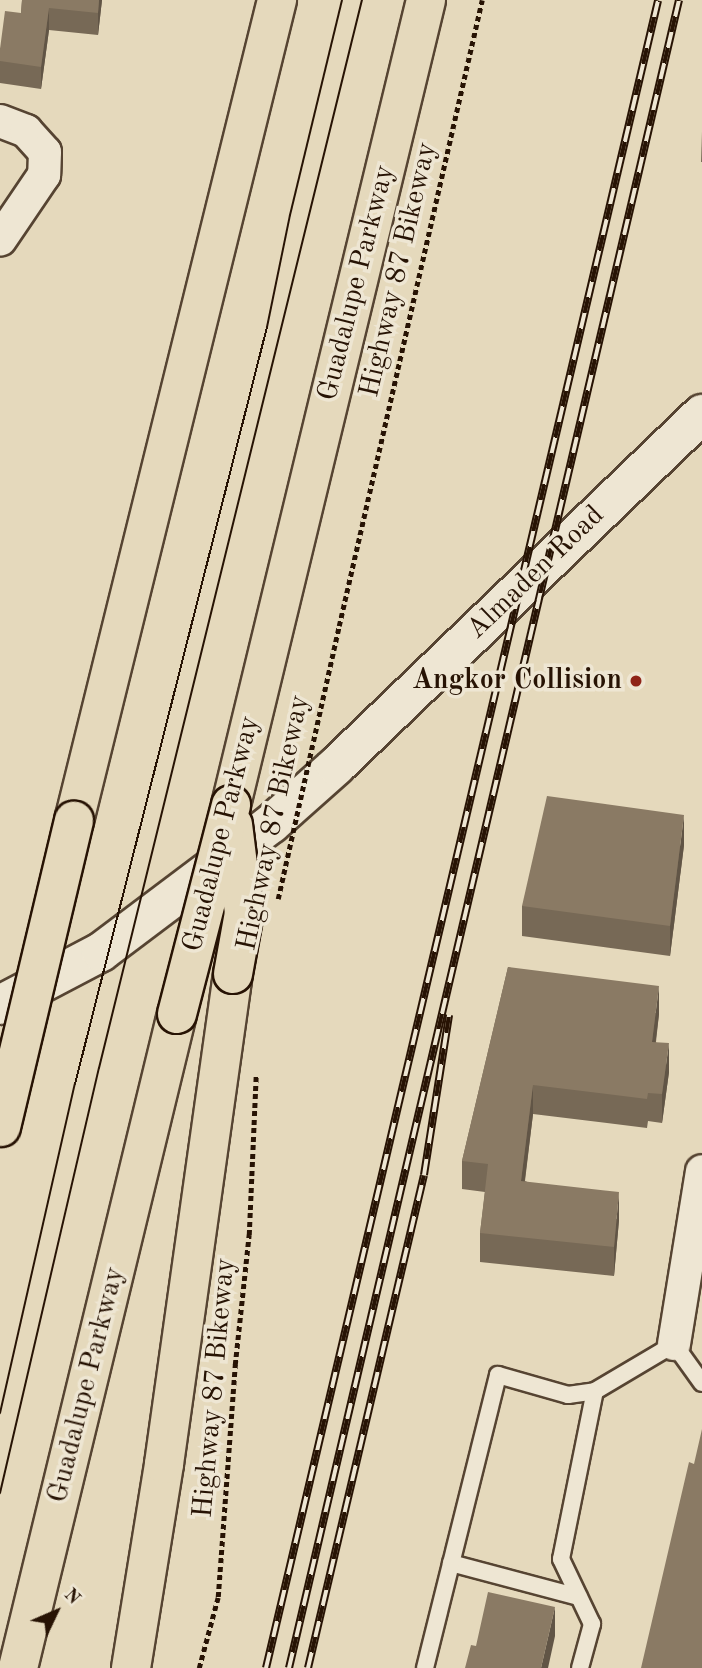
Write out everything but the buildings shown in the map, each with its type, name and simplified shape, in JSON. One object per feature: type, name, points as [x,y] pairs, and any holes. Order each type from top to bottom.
[{"type":"highway","points":[[1,1130],[74,821],[277,0]]},
{"type":"highway","name":"Guadalupe Parkway","points":[[18,1668],[426,0]]},
{"type":"highway","points":[[131,1668],[164,1464],[233,974],[244,913],[231,806]]},
{"type":"street","points":[[0,121],[26,131],[45,152],[44,175],[0,240]]},
{"type":"street","name":"Almaden Road","points":[[3,997],[101,952],[271,824],[336,766],[702,414]]},
{"type":"street","points":[[674,1344],[702,1171]]},
{"type":"lane","points":[[425,1668],[498,1375],[568,1395],[595,1391],[674,1344],[702,1383]]},
{"type":"lane","points":[[580,1668],[592,1624],[561,1559],[595,1391]]},
{"type":"lane","points":[[451,1563],[579,1597]]},
{"type":"path","name":"Highway 87 Bikeway","points":[[276,909],[482,0]]},
{"type":"path","name":"Highway 87 Bikeway","points":[[199,1668],[218,1597],[225,1534],[234,1364],[249,1235],[256,1062]]},
{"type":"tram line","points":[[0,1413],[75,1084],[267,327],[290,215],[342,0]]},
{"type":"tram line","points":[[0,1493],[99,1068],[362,0]]},
{"type":"railway","points":[[266,1668],[658,0]]},
{"type":"railway","points":[[289,1668],[679,0]]},
{"type":"railway","points":[[308,1668],[424,1175],[449,1015]]},
{"type":"place","name":"Angkor Collision","points":[[636,681]]}]
